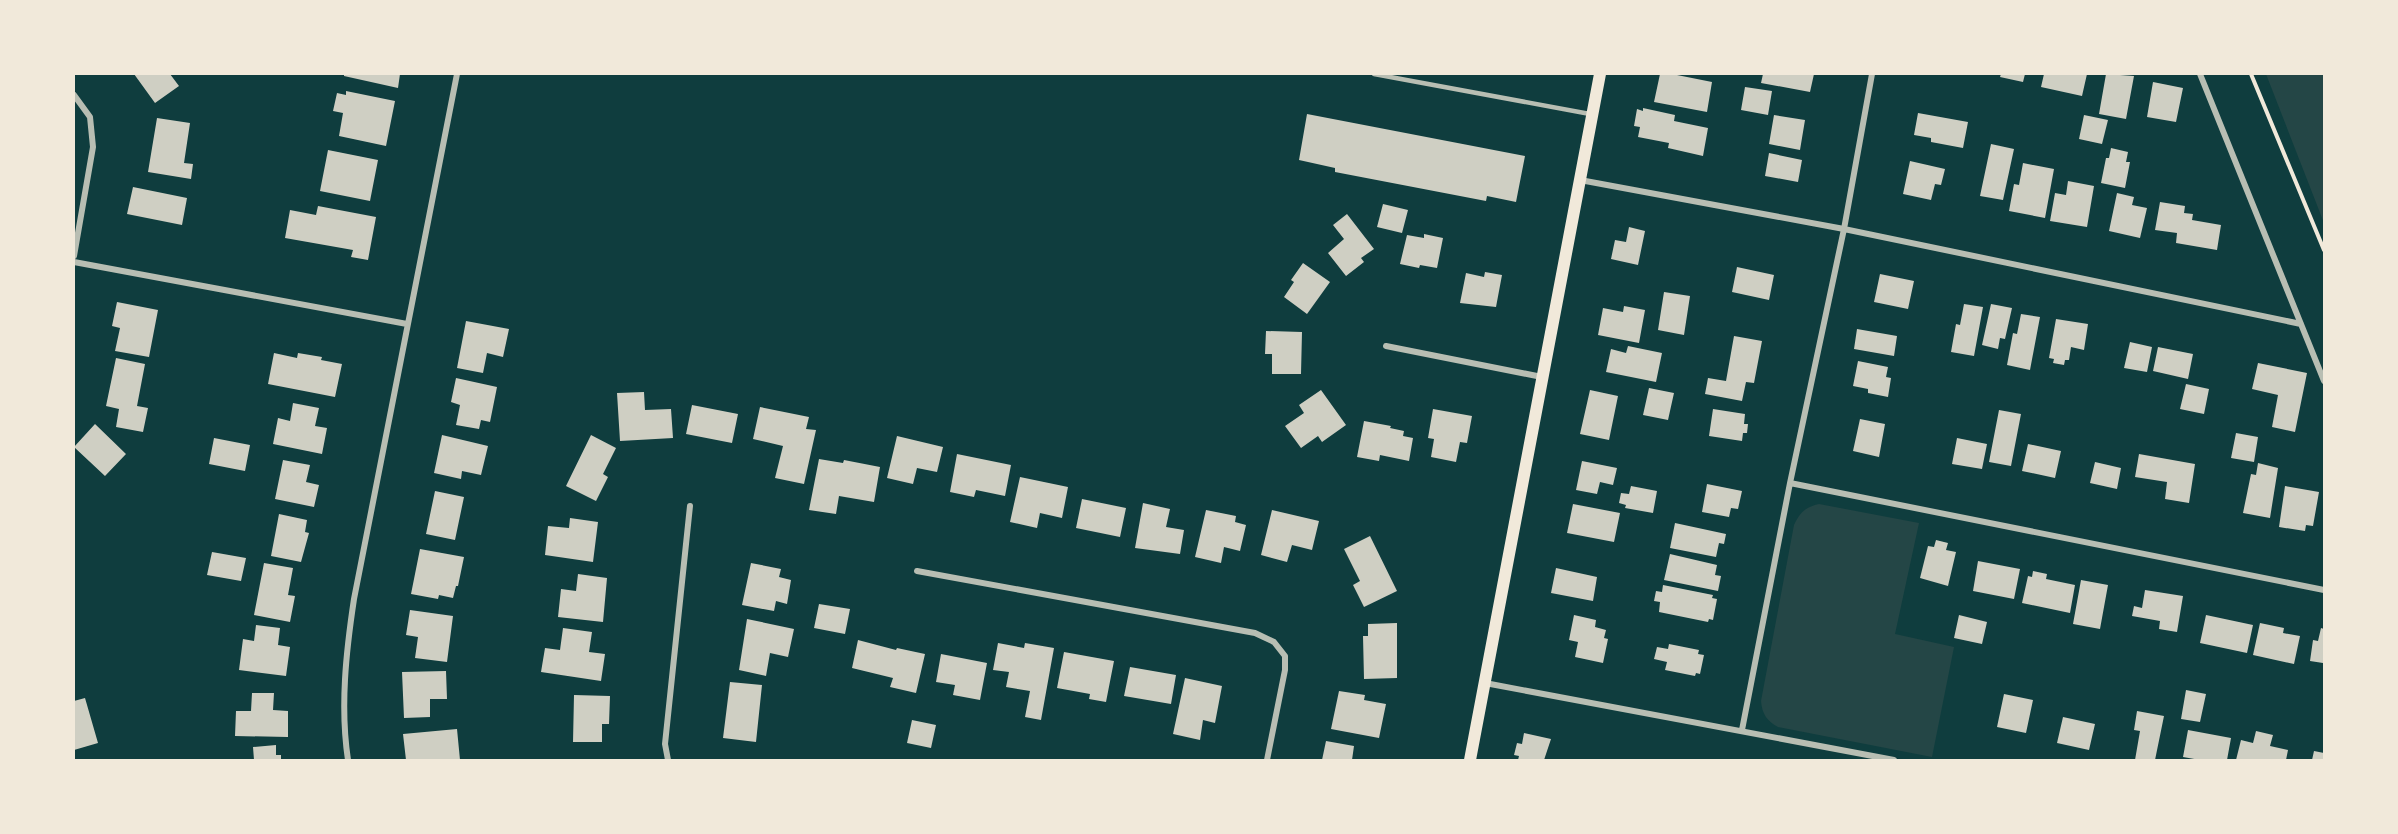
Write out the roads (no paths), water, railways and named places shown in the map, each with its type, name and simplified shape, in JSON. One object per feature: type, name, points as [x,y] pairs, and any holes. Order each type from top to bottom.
[{"type":"main road","points":[[1470,760],[1600,74]]},
{"type":"street","points":[[348,760],[344,694],[347,646],[407,324],[457,74]]},
{"type":"street","points":[[1742,730],[1790,483],[1844,229],[1872,74]]},
{"type":"street","points":[[2200,74],[2325,381]]},
{"type":"street","points":[[74,95],[90,117],[93,132],[93,147],[74,256]]},
{"type":"street","points":[[1580,180],[1844,229],[2301,324]]},
{"type":"street","points":[[74,262],[407,324]]},
{"type":"street","points":[[1386,346],[1542,377]]},
{"type":"street","points":[[1790,483],[2325,590]]},
{"type":"street","points":[[668,760],[665,744],[690,506]]},
{"type":"street","points":[[917,571],[1256,633],[1274,642],[1286,656],[1267,760]]},
{"type":"street","points":[[1484,683],[1894,760]]},
{"type":"lane","points":[[1374,74],[1593,114]]}]
